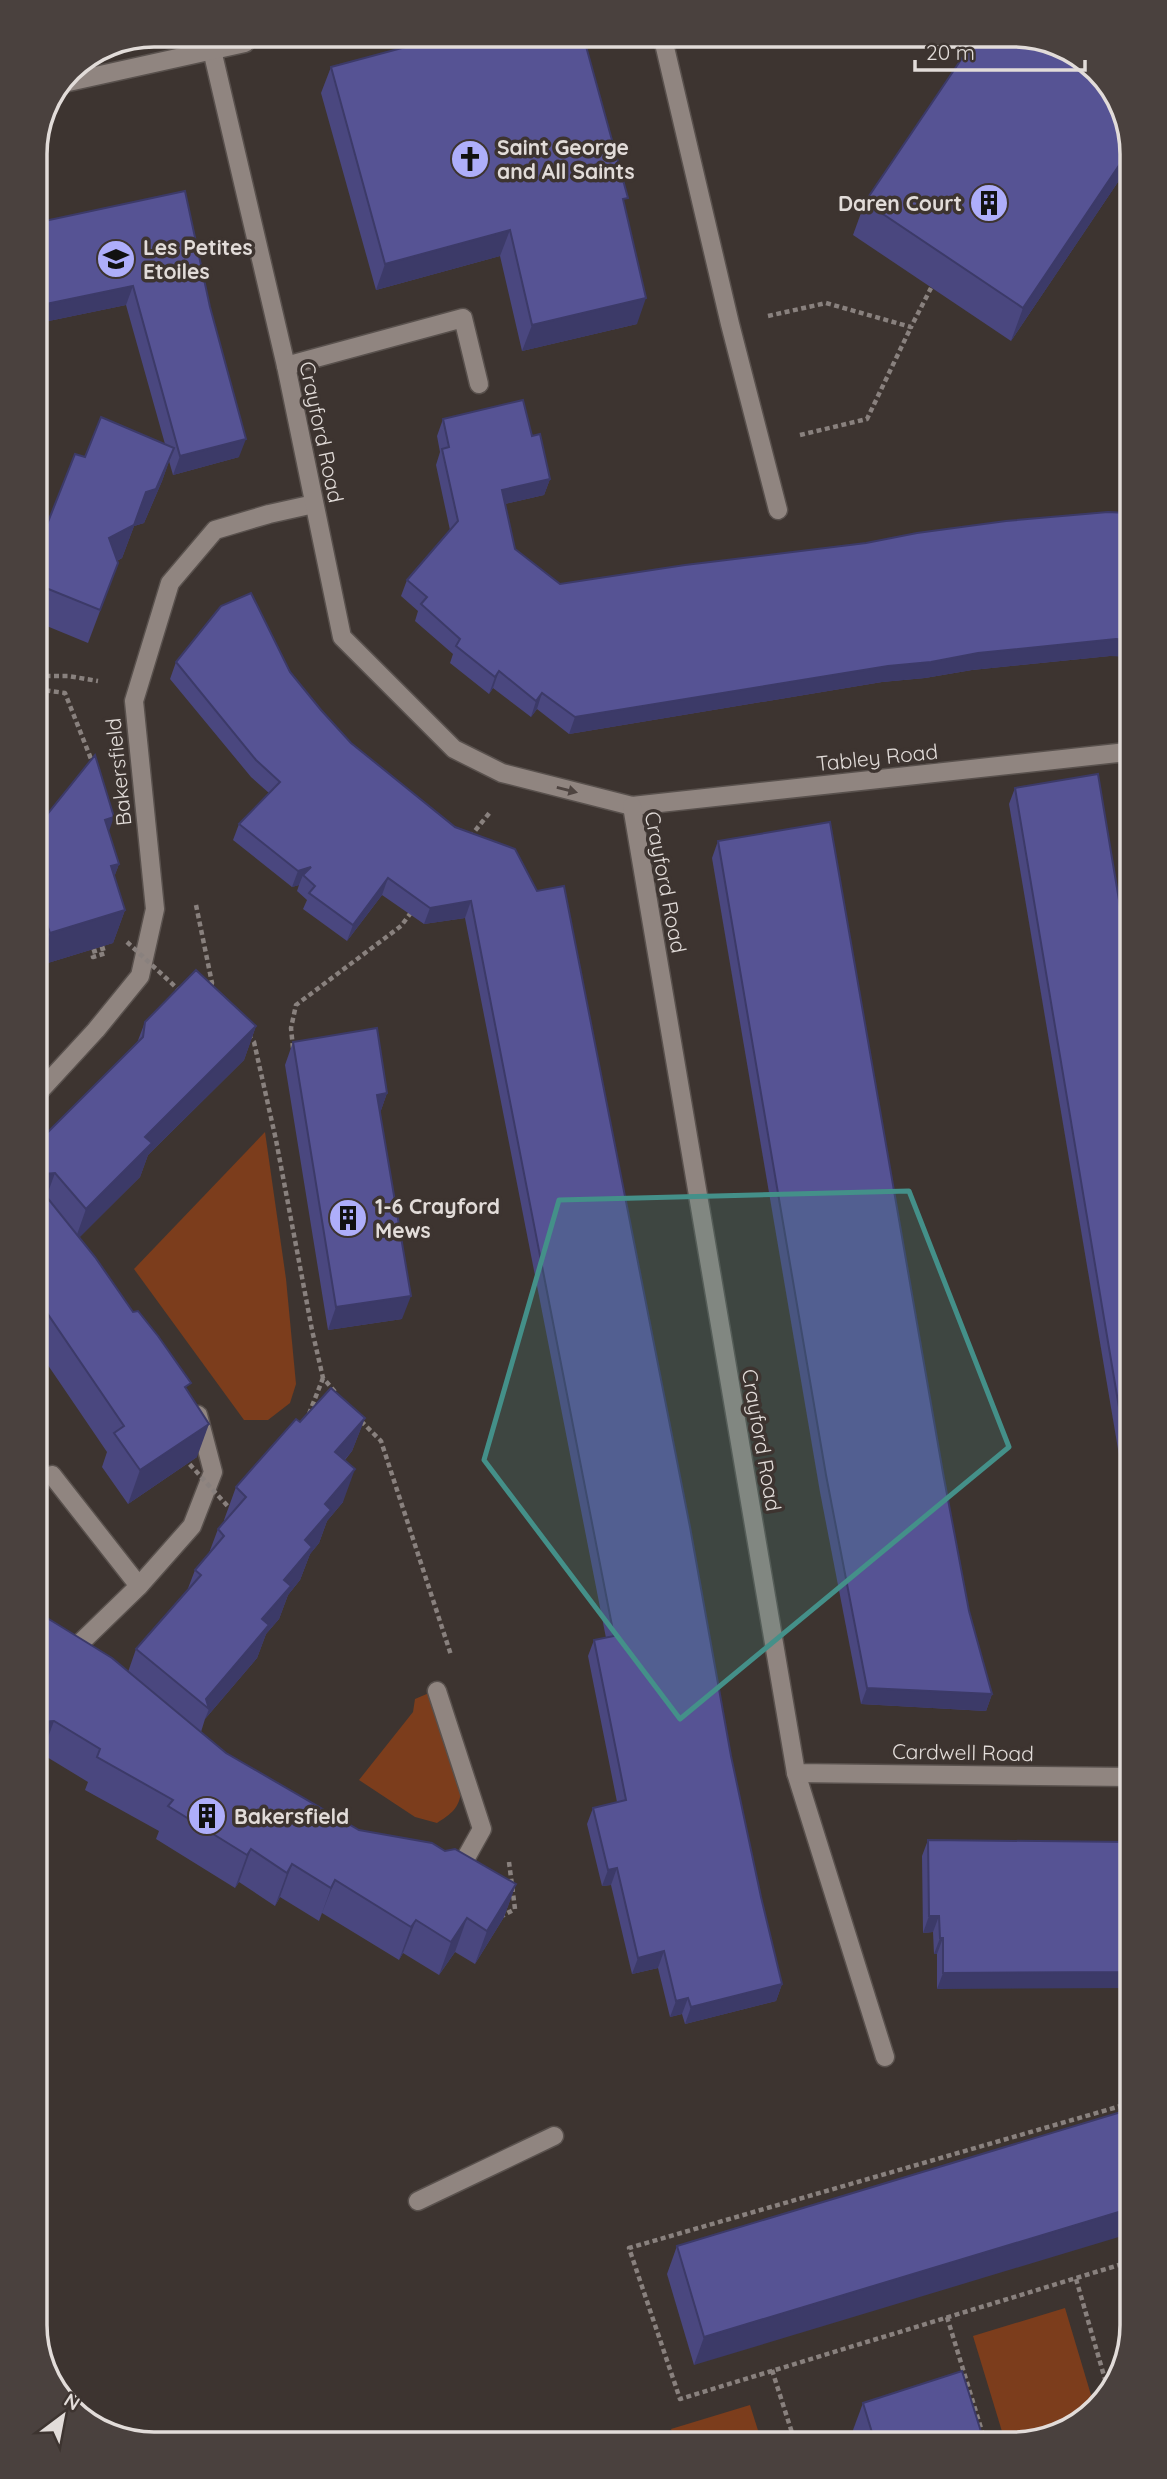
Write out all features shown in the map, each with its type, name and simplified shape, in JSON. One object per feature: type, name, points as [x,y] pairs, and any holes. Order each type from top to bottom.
[{"type":"street","points":[[78,80],[226,47]]},
{"type":"street","points":[[665,47],[730,324],[778,510]]},
{"type":"street","name":"Crayford Road","points":[[212,50],[286,366],[342,637],[454,749],[509,775],[632,806],[796,1773],[885,2057]]},
{"type":"street","points":[[286,366],[463,318],[479,384]]},
{"type":"street","name":"Bakersfield","points":[[47,1083],[96,1030],[140,975],[155,909],[134,701],[170,583],[215,530],[314,504]]},
{"type":"street","name":"Tabley Road","points":[[632,806],[1120,753]]},
{"type":"street","points":[[71,1652],[139,1586],[192,1526],[213,1472],[199,1417],[184,1398]]},
{"type":"street","points":[[52,1475],[139,1586]]},
{"type":"street","points":[[54,1639],[89,1666]]},
{"type":"street","points":[[432,1867],[458,1872],[482,1829],[437,1690]]},
{"type":"street","name":"Cardwell Road","points":[[796,1773],[1120,1777]]},
{"type":"street","points":[[418,2201],[554,2136]]},
{"type":"path","points":[[761,445],[867,419],[931,288]]},
{"type":"path","points":[[730,324],[826,303],[911,327]]},
{"type":"path","points":[[47,676],[68,677]]},
{"type":"path","points":[[47,691],[65,693],[89,752]]},
{"type":"path","points":[[466,842],[509,775]]},
{"type":"path","points":[[196,902],[212,983],[208,990]]},
{"type":"path","points":[[294,1055],[291,1028],[296,1005],[401,926],[417,905]]},
{"type":"path","points":[[127,942],[184,994]]},
{"type":"path","points":[[245,1031],[254,1042],[324,1378],[338,1395]]},
{"type":"path","points":[[308,1417],[324,1378]]},
{"type":"path","points":[[352,1412],[380,1441],[455,1666]]},
{"type":"path","points":[[179,1452],[239,1518]]},
{"type":"path","points":[[494,1920],[515,1909],[508,1855]]},
{"type":"path","points":[[1120,2107],[629,2248],[680,2399],[1120,2266]]},
{"type":"path","points":[[1076,2279],[1105,2379]]},
{"type":"path","points":[[947,2317],[982,2432]]},
{"type":"path","points":[[772,2370],[792,2432]]},
{"type":"highlighted area","points":[[909,1191],[1009,1447],[680,1719],[484,1460],[559,1200]]},
{"type":"shaded area","points":[[265,1132],[286,1279],[296,1384],[290,1403],[268,1420],[244,1420],[134,1269]]},
{"type":"shaded area","points":[[429,1693],[461,1790],[454,1810],[437,1823],[415,1817],[359,1780],[413,1712],[415,1699]]},
{"type":"shaded area","points":[[1065,2308],[1091,2397],[1078,2410],[1054,2424],[1033,2430],[1002,2432],[973,2336]]},
{"type":"shaded area","points":[[750,2405],[758,2432],[672,2432],[671,2429]]},
{"type":"building","name":"Saint George and All Saints","points":[[406,47],[586,47],[628,198],[623,199],[646,298],[532,325],[510,230],[385,264],[331,67]]},
{"type":"building","name":"Daren Court","points":[[970,47],[1020,47],[1054,55],[1078,69],[1098,89],[1112,113],[1118,134],[1120,164],[1023,308],[865,202]]},
{"type":"building","name":"Les Petites Etoiles","points":[[185,191],[210,307],[246,439],[180,456],[133,286],[47,304],[47,220]]},
{"type":"building","points":[[523,400],[532,436],[540,434],[550,479],[502,490],[515,549],[560,584],[685,565],[866,543],[1006,521],[1120,513],[1120,639],[978,653],[575,717],[542,693],[536,701],[499,671],[495,677],[456,646],[460,639],[421,604],[427,597],[407,580],[458,521],[442,449],[449,447],[443,419]]},
{"type":"building","points":[[101,417],[174,448],[156,489],[146,492],[134,525],[109,538],[118,563],[100,610],[47,588],[47,524],[75,454],[85,457]]},
{"type":"building","points":[[251,593],[290,672],[351,743],[455,827],[515,849],[537,891],[564,886],[690,1527],[731,1756],[782,1984],[691,2007],[688,1998],[676,2001],[664,1951],[638,1958],[617,1868],[608,1870],[593,1808],[626,1800],[594,1640],[614,1636],[471,901],[430,908],[388,878],[353,925],[309,893],[315,886],[303,875],[311,867],[298,871],[239,824],[280,782],[256,760],[176,662],[221,606]]},
{"type":"building","points":[[95,755],[114,817],[105,820],[119,864],[111,866],[125,910],[50,933],[47,924],[47,815]]},
{"type":"building","points":[[1098,774],[1120,906],[1120,1413],[1015,788]]},
{"type":"building","points":[[830,822],[943,1473],[969,1611],[992,1694],[867,1688],[826,1475],[718,841]]},
{"type":"building","points":[[196,970],[256,1026],[145,1137],[152,1143],[86,1209],[55,1173],[47,1174],[47,1133],[143,1037],[145,1022]]},
{"type":"building","name":"1-6 Crayford Mews","points":[[377,1028],[387,1093],[377,1095],[411,1296],[336,1307],[293,1042]]},
{"type":"building","points":[[47,1197],[95,1257],[133,1312],[138,1311],[158,1336],[191,1383],[185,1387],[209,1424],[140,1470],[114,1433],[124,1426],[47,1313]]},
{"type":"building","points":[[331,1388],[365,1418],[335,1452],[355,1469],[325,1504],[331,1510],[305,1540],[312,1547],[284,1580],[291,1586],[262,1619],[269,1625],[206,1699],[209,1709],[136,1649],[201,1575],[195,1570],[224,1536],[218,1529],[246,1497],[236,1487],[296,1419],[300,1422]]},
{"type":"building","points":[[47,1618],[112,1658],[226,1753],[359,1830],[432,1843],[445,1851],[455,1849],[516,1884],[487,1931],[467,1918],[451,1942],[416,1920],[411,1927],[335,1880],[331,1888],[292,1864],[287,1873],[251,1849],[247,1855],[168,1806],[173,1800],[97,1757],[100,1749],[54,1721],[47,1722]]},
{"type":"building","points":[[928,1840],[1120,1842],[1120,1972],[943,1973],[943,1938],[940,1938],[939,1916],[929,1916]]},
{"type":"building","points":[[1120,2112],[1120,2212],[704,2337],[677,2246]]},
{"type":"building","points":[[962,2371],[981,2432],[872,2432],[863,2403]]},
{"type":"place","name":"Saint George and All Saints","points":[[470,159]]},
{"type":"place","name":"Daren Court","points":[[989,203]]},
{"type":"place","name":"Les Petites Etoiles","points":[[116,259]]},
{"type":"place","name":"1-6 Crayford Mews","points":[[348,1218]]},
{"type":"place","name":"Bakersfield","points":[[207,1816]]}]
